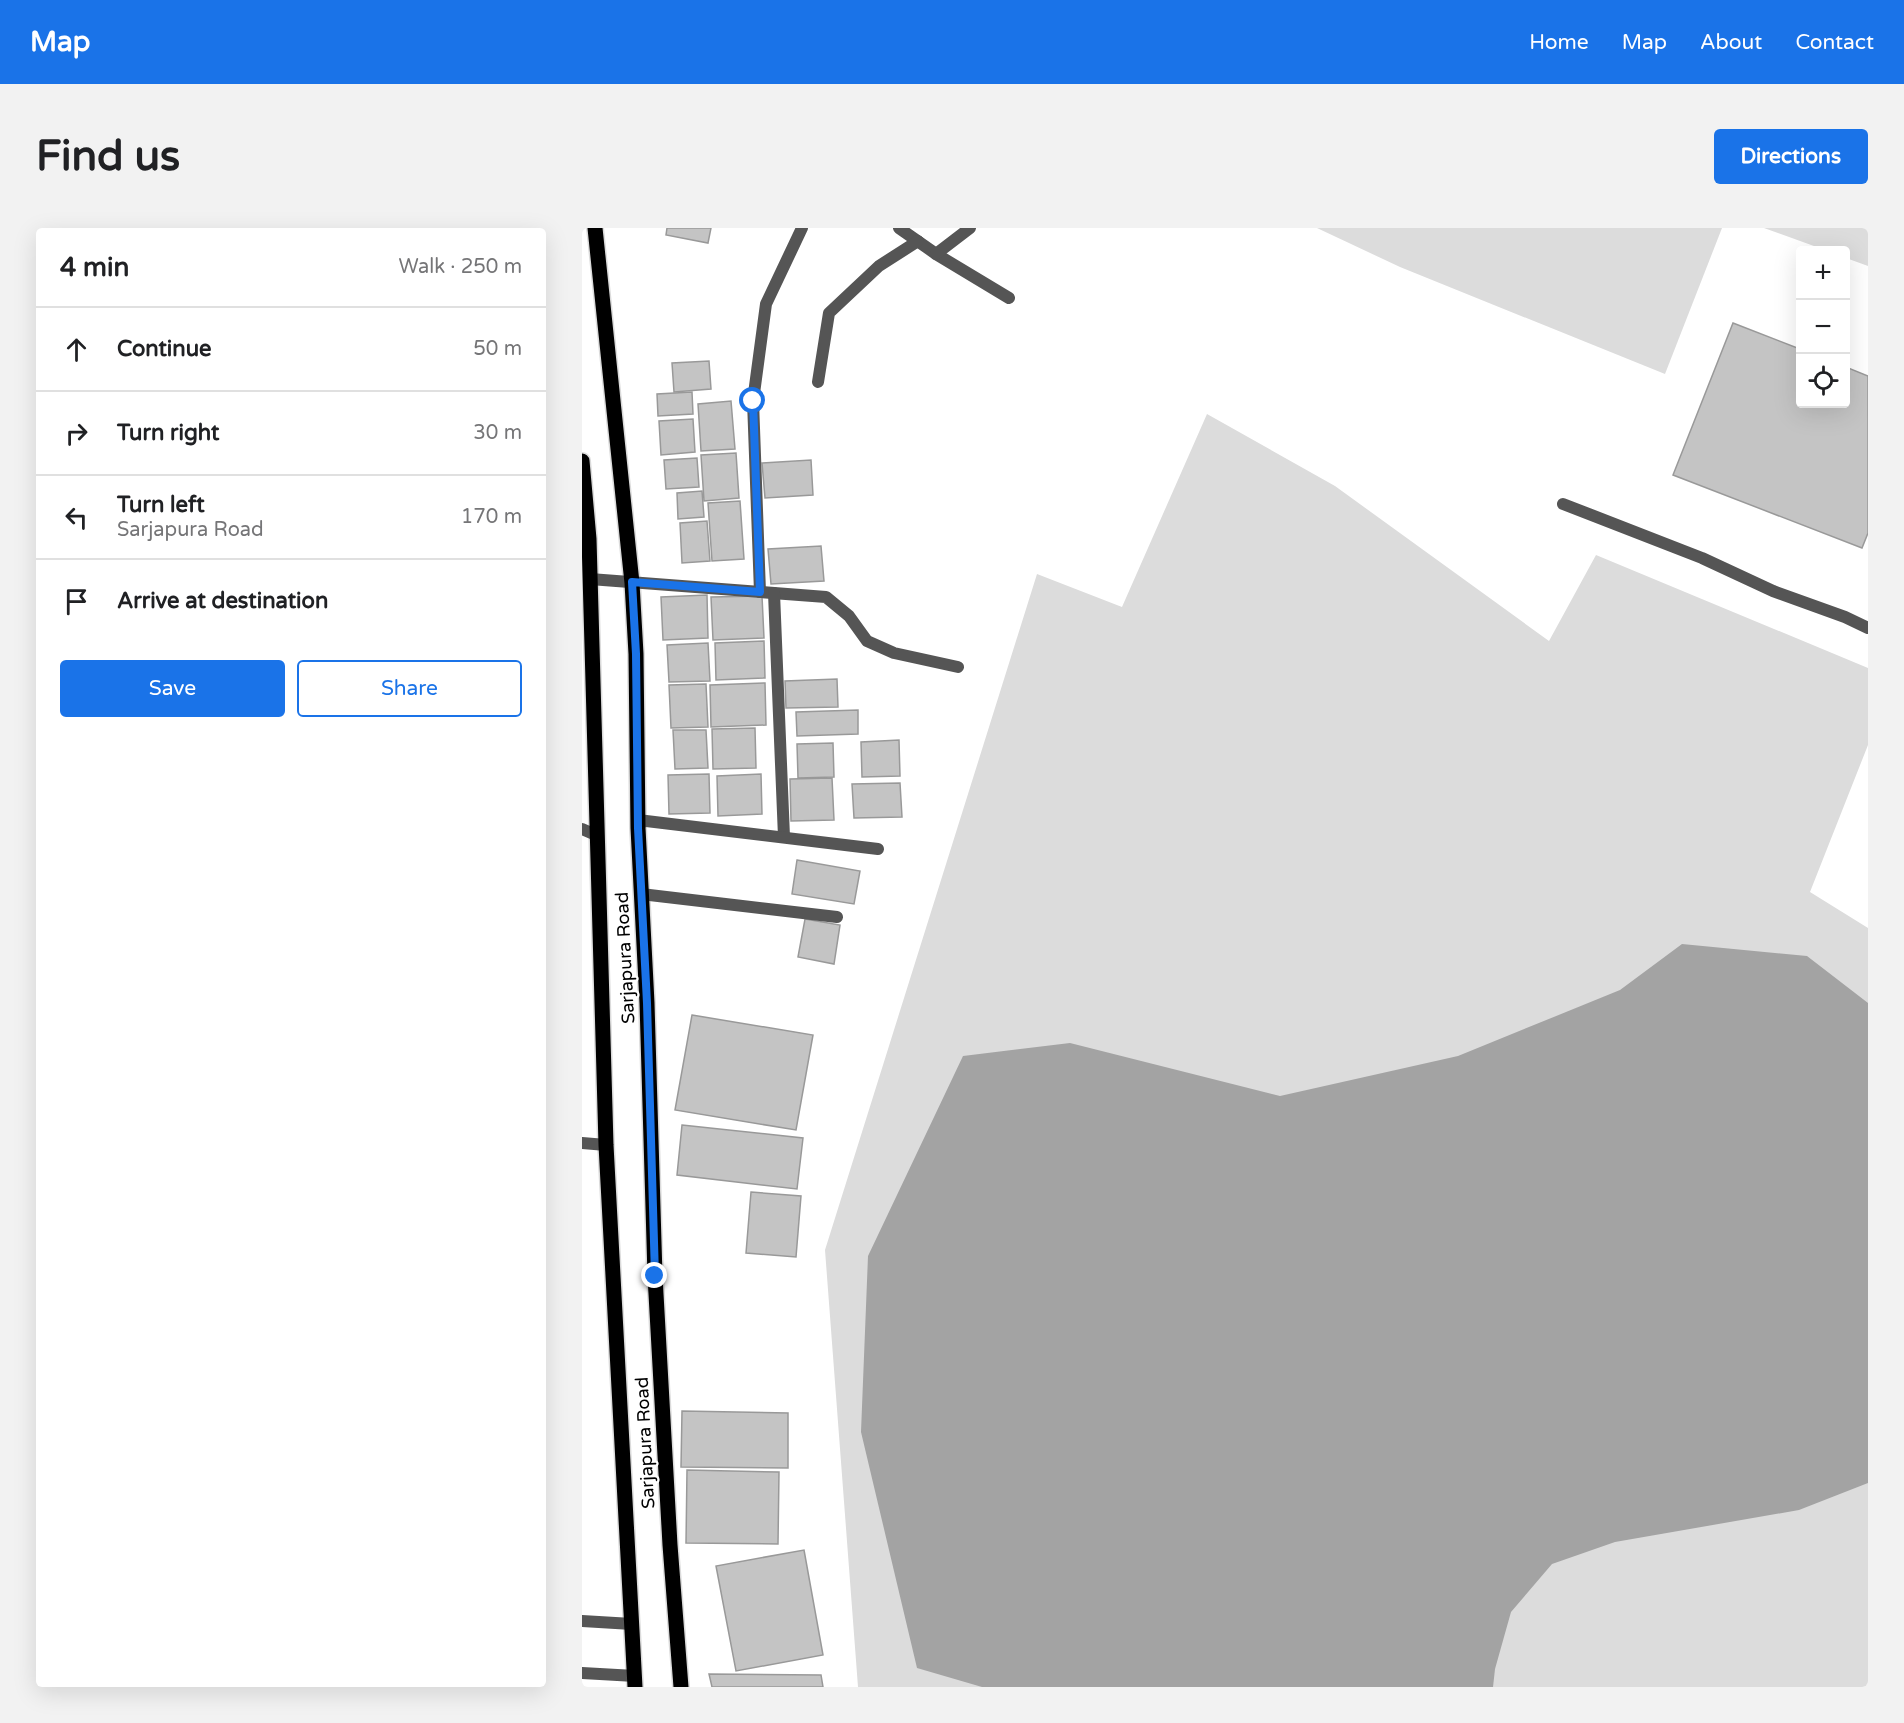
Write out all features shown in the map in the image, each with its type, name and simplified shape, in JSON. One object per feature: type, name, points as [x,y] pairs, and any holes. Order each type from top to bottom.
[{"type":"main road","name":"Sarjapura Road","points":[[595,228],[632,582],[636,654],[638,820],[648,1015],[655,1276],[670,1545],[681,1687]]},
{"type":"main road","name":"Sarjapura Road","points":[[582,461],[585,539],[590,579],[587,662],[589,832],[635,1682]]},
{"type":"street","points":[[760,592],[753,401],[766,304],[802,228]]},
{"type":"street","points":[[899,228],[936,254],[1009,298]]},
{"type":"street","points":[[936,254],[970,228]]},
{"type":"street","points":[[818,382],[829,313],[879,267],[918,241]]},
{"type":"street","points":[[1563,504],[1702,558],[1773,591],[1845,617],[1868,628]]},
{"type":"street","points":[[590,579],[826,597],[849,616],[867,641],[894,653],[958,667]]},
{"type":"street","points":[[774,593],[784,837]]},
{"type":"street","points":[[638,820],[878,849]]},
{"type":"street","points":[[641,894],[837,917]]},
{"type":"street","points":[[582,1143],[606,1145]]},
{"type":"street","points":[[582,1621],[632,1624]]},
{"type":"street","points":[[582,1672],[635,1682]]},
{"type":"shaded area","points":[[1317,228],[1722,228],[1665,374],[1400,267]]},
{"type":"shaded area","points":[[1764,228],[1868,228],[1868,266],[1850,259],[1850,246],[1814,246]]},
{"type":"shaded area","points":[[1207,414],[1335,486],[1549,641],[1596,555],[1868,668],[1868,745],[1810,892],[1868,928],[1868,1687],[858,1687],[825,1250],[1037,574],[1122,607]]},
{"type":"shaded area","points":[[1682,944],[1807,956],[1868,1003],[1868,1483],[1799,1510],[1615,1542],[1552,1564],[1511,1612],[1495,1669],[1493,1687],[982,1687],[917,1668],[861,1432],[868,1256],[963,1056],[1070,1043],[1280,1096],[1458,1056],[1620,990]]},
{"type":"building","points":[[667,228],[711,228],[708,243],[666,235]]},
{"type":"building","points":[[1733,323],[1796,347],[1796,408],[1850,408],[1850,369],[1868,376],[1868,533],[1862,548],[1673,475]]},
{"type":"building","points":[[709,361],[711,389],[674,392],[672,363]]},
{"type":"building","points":[[692,392],[693,414],[658,416],[657,394]]},
{"type":"building","points":[[731,401],[735,449],[701,451],[698,404]]},
{"type":"building","points":[[693,419],[695,452],[661,455],[659,421]]},
{"type":"building","points":[[736,453],[739,498],[704,501],[701,455]]},
{"type":"building","points":[[697,458],[699,487],[666,489],[664,460]]},
{"type":"building","points":[[811,460],[813,495],[765,498],[762,463]]},
{"type":"building","points":[[702,491],[704,517],[678,519],[677,493]]},
{"type":"building","points":[[740,501],[744,559],[712,561],[708,503]]},
{"type":"building","points":[[707,521],[710,561],[682,563],[680,523]]},
{"type":"building","points":[[821,546],[824,581],[771,584],[768,549]]},
{"type":"building","points":[[707,595],[708,638],[663,640],[661,597]]},
{"type":"building","points":[[762,596],[764,638],[713,640],[711,597]]},
{"type":"building","points":[[764,641],[765,678],[716,680],[715,643]]},
{"type":"building","points":[[708,643],[710,681],[669,682],[667,645]]},
{"type":"building","points":[[837,679],[838,707],[786,708],[785,681]]},
{"type":"building","points":[[765,683],[766,725],[711,727],[710,685]]},
{"type":"building","points":[[706,684],[708,727],[671,728],[669,685]]},
{"type":"building","points":[[858,710],[858,734],[797,736],[796,712]]},
{"type":"building","points":[[755,728],[756,768],[713,769],[712,729]]},
{"type":"building","points":[[673,730],[706,730],[708,768],[675,769]]},
{"type":"building","points":[[899,740],[900,776],[862,777],[861,742]]},
{"type":"building","points":[[833,743],[834,777],[798,778],[797,744]]},
{"type":"building","points":[[709,774],[710,813],[669,814],[668,775]]},
{"type":"building","points":[[761,774],[762,814],[718,816],[717,776]]},
{"type":"building","points":[[832,778],[834,820],[791,821],[790,779]]},
{"type":"building","points":[[900,783],[902,817],[854,818],[852,784]]},
{"type":"building","points":[[797,860],[860,871],[854,904],[792,894]]},
{"type":"building","points":[[805,919],[840,925],[834,964],[798,957]]},
{"type":"building","points":[[692,1015],[813,1035],[796,1130],[675,1110]]},
{"type":"building","points":[[682,1125],[803,1138],[797,1189],[677,1175]]},
{"type":"building","points":[[751,1192],[801,1196],[796,1257],[746,1253]]},
{"type":"building","points":[[682,1411],[788,1413],[788,1468],[681,1467]]},
{"type":"building","points":[[687,1470],[779,1472],[778,1544],[686,1543]]},
{"type":"building","points":[[804,1550],[823,1655],[736,1671],[716,1566]]},
{"type":"building","points":[[709,1674],[821,1675],[823,1687],[712,1687]]},
{"type":"route","points":[[655,1276],[647,1003],[638,828],[636,654],[632,582],[760,592],[753,401]]}]
